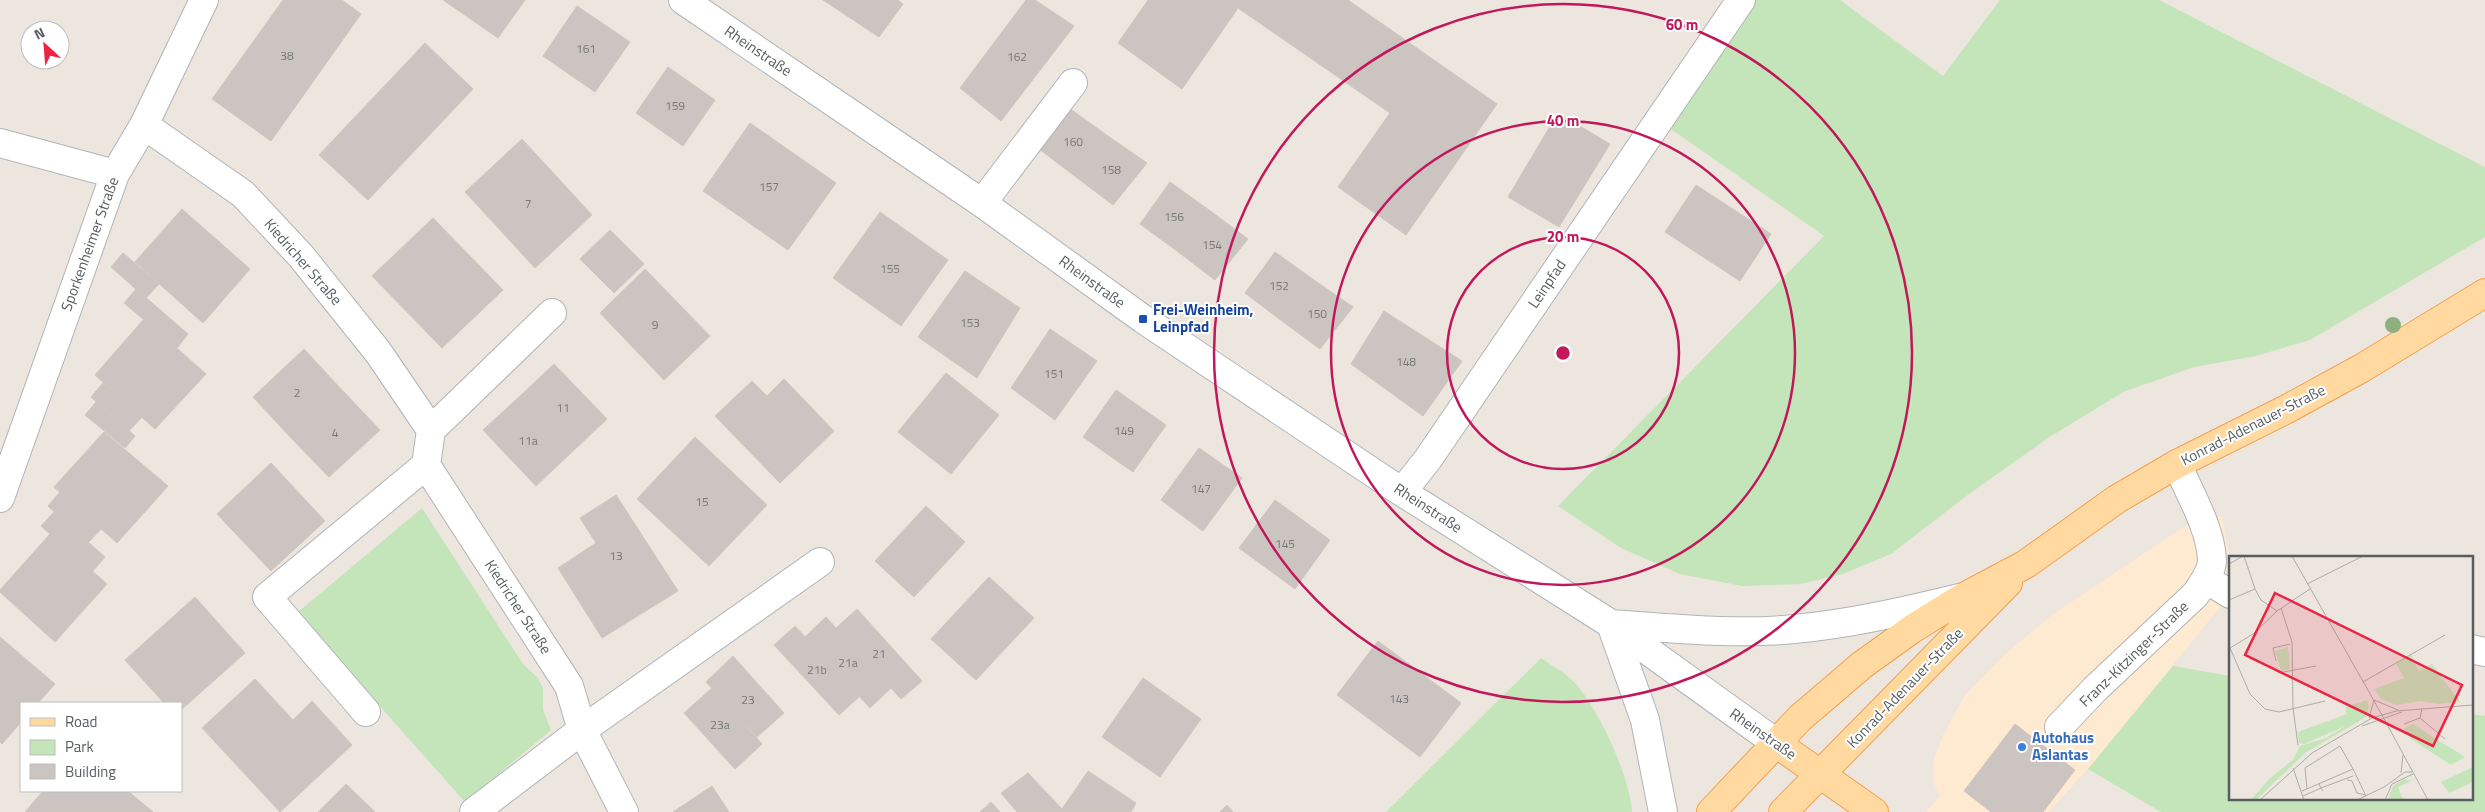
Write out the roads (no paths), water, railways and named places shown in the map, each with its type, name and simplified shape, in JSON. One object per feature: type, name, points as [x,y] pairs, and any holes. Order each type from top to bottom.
[{"type":"main road","name":"Konrad-Adenauer-Straße","points":[[1711,812],[1800,718],[1862,665],[1912,630],[1962,598],[2026,564],[2117,499],[2177,464],[2287,409],[2362,368],[2485,293]]},
{"type":"main road","name":"Konrad-Adenauer-Straße","points":[[1783,812],[2026,564]]},
{"type":"main road","name":"Rheinstraße","points":[[1776,743],[1874,812]]},
{"type":"street","name":"Sporkenheimer Straße","points":[[0,498],[115,174],[144,125],[204,0]]},
{"type":"street","name":"Rheinstraße","points":[[683,0],[982,203],[1142,319],[1402,492],[1612,624],[1776,743]]},
{"type":"street","name":"Leinpfad","points":[[1402,492],[1428,458],[1741,0]]},
{"type":"street","points":[[982,203],[1073,84]]},
{"type":"street","name":"Kiedricher Straße","points":[[144,125],[243,194],[301,256],[378,352],[431,430]]},
{"type":"street","points":[[0,143],[115,174]]},
{"type":"street","points":[[366,712],[267,597],[426,465],[431,430],[552,314]]},
{"type":"street","name":"Franz-Kitzinger-Straße","points":[[2059,727],[2095,689],[2195,595],[2206,579],[2212,561],[2203,524],[2177,464]]},
{"type":"street","name":"Kiedricher Straße","points":[[426,465],[569,686],[582,730],[624,812]]},
{"type":"street","points":[[474,812],[582,730],[820,562]]},
{"type":"street","points":[[2206,579],[2229,593]]},
{"type":"street","points":[[1663,812],[1645,720],[1612,624],[1739,630],[1792,629],[1863,620],[1962,598]]},
{"type":"street","points":[[2472,649],[2485,652]]},
{"type":"place","name":"Frei-Weinheim, Leinpfad","points":[[1143,319]]},
{"type":"place","name":"Autohaus Aslantas","points":[[2022,747]]}]
